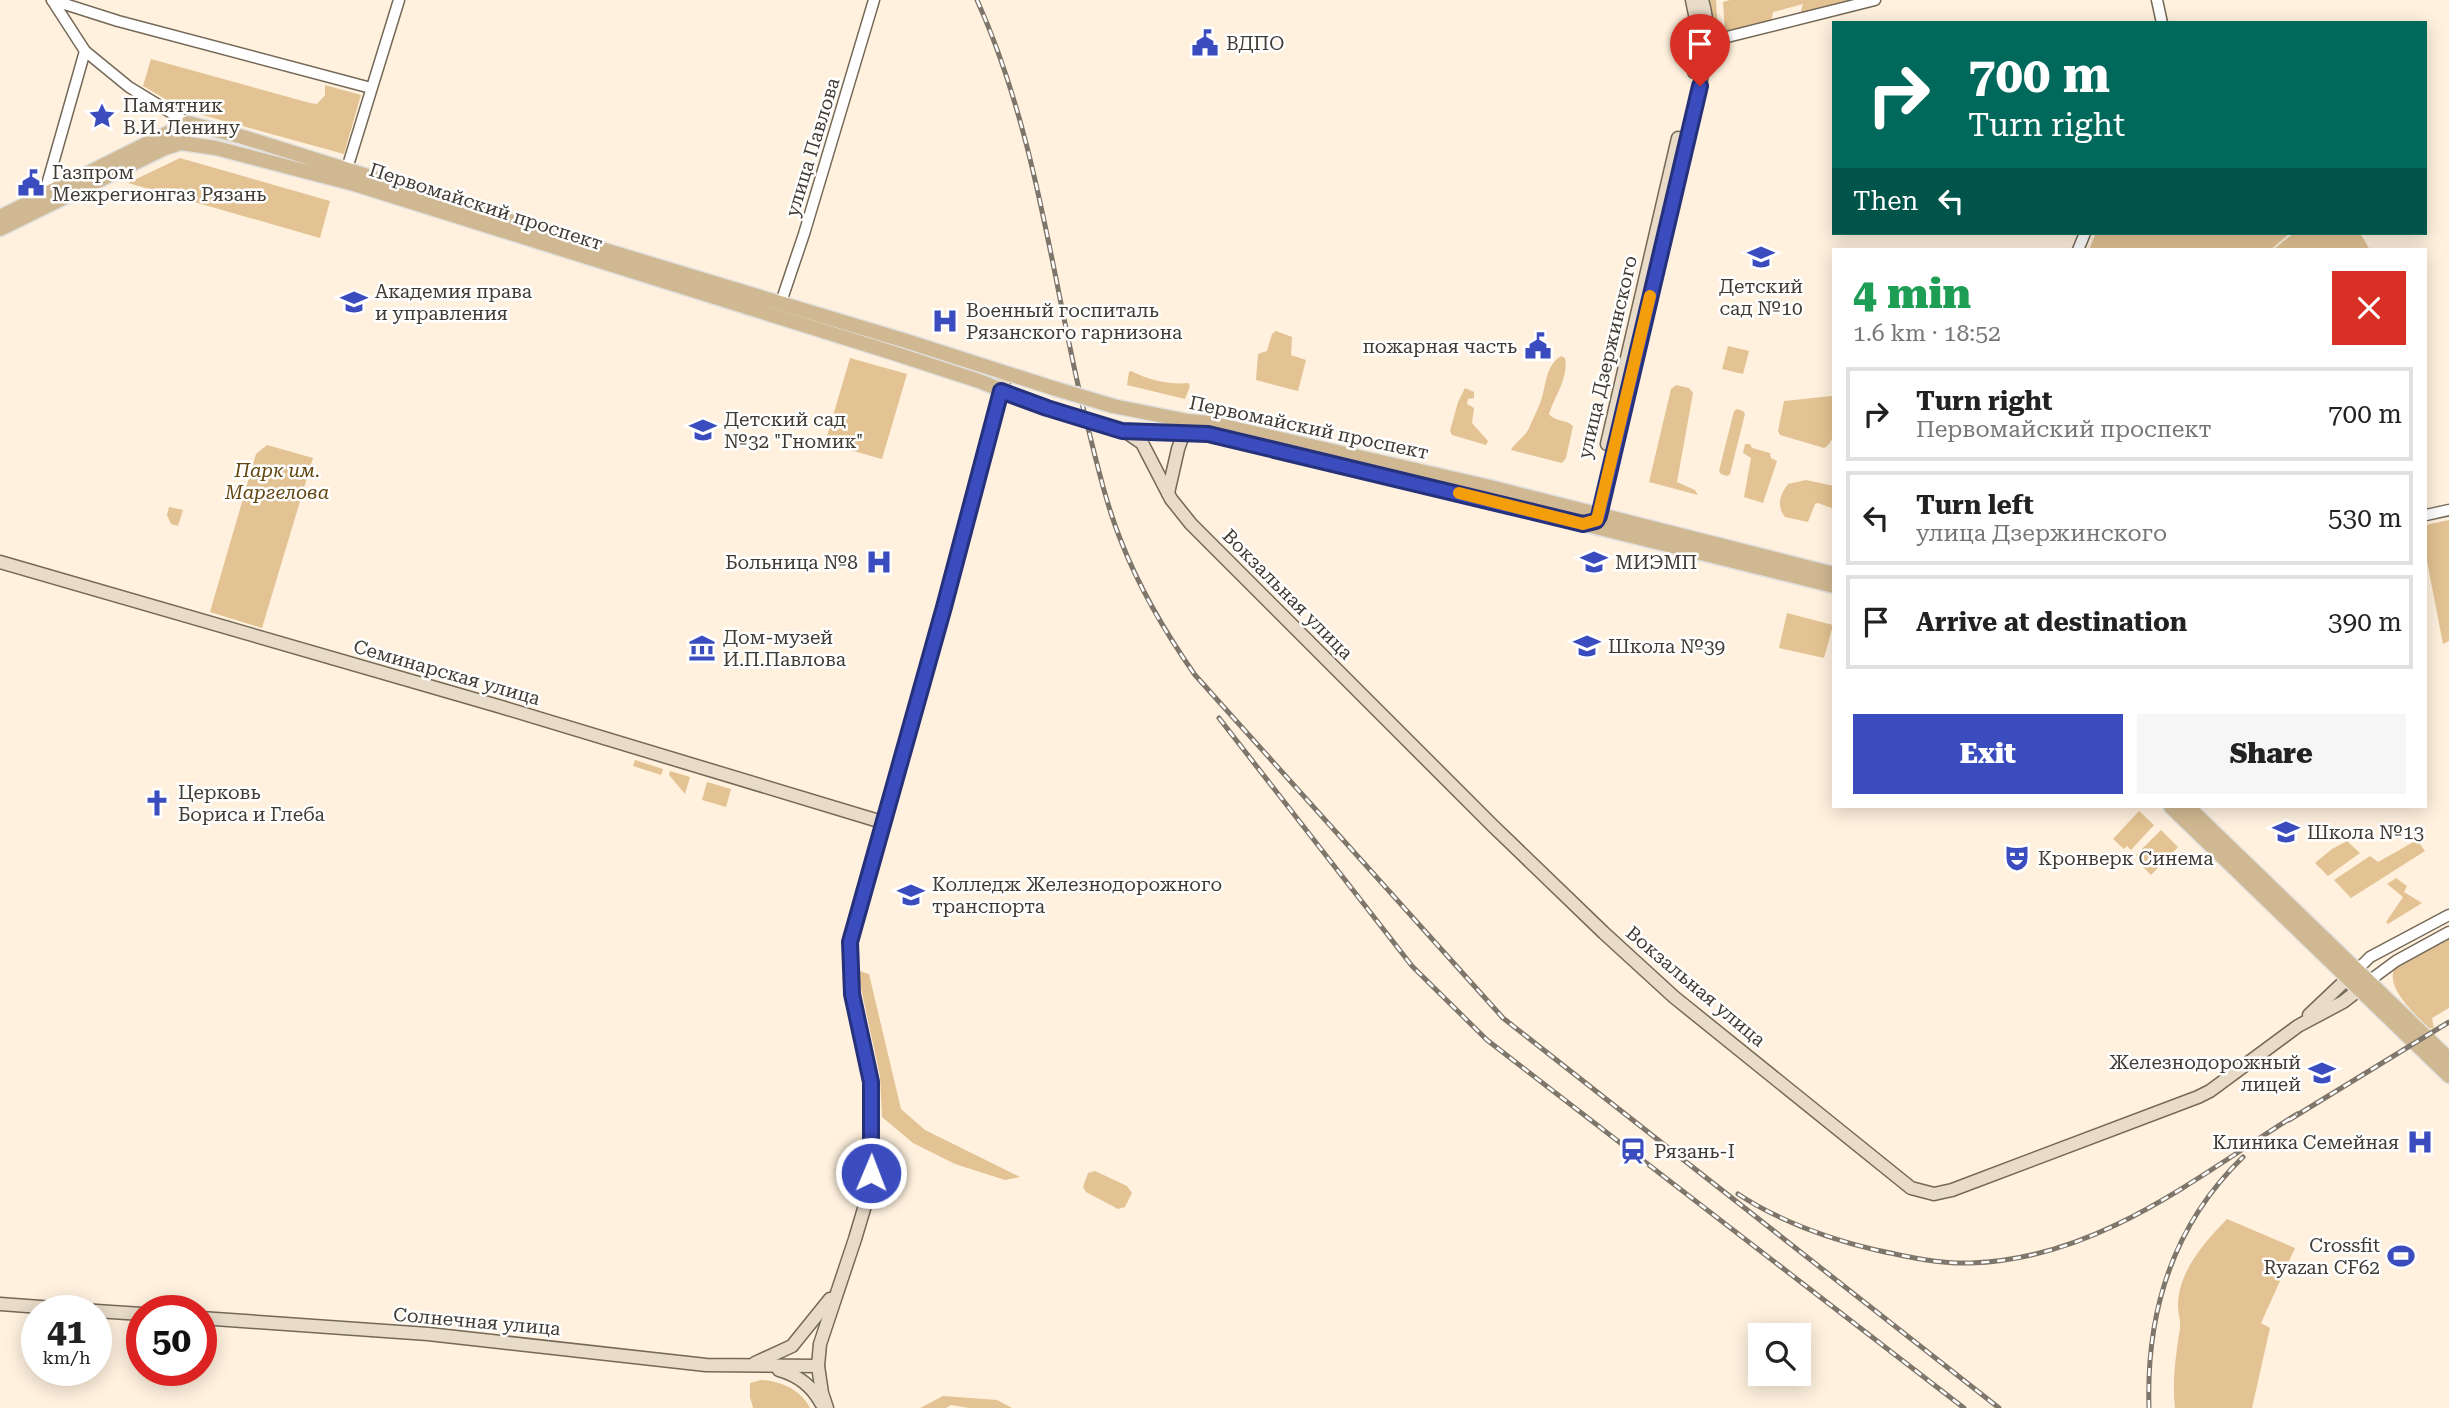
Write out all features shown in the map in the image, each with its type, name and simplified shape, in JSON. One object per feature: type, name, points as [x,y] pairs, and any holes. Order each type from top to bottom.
[{"type":"main road","name":"улица Дзержинского","points":[[1692,0],[1702,42]]},
{"type":"main road","name":"улица Дзержинского","points":[[1593,521],[1666,202],[1700,86],[1702,42],[1707,22],[1702,0]]},
{"type":"main road","name":"Первомайский проспект","points":[[188,122],[243,137],[345,176],[778,310],[1186,426]]},
{"type":"main road","points":[[0,217],[188,122]]},
{"type":"main road","name":"Первомайский проспект","points":[[0,229],[165,148],[181,143],[345,176]]},
{"type":"main road","name":"Первомайский проспект","points":[[778,310],[1047,408],[1115,429],[1164,433],[1186,426],[1210,423],[1395,464],[1832,585]]},
{"type":"main road","points":[[825,1408],[818,1366],[820,1344],[869,1192],[871,1173],[871,1082],[852,994],[850,942],[1006,374]]},
{"type":"main road","points":[[1168,493],[1186,426]]},
{"type":"main road","name":"Вокзальная улица","points":[[1115,429],[1138,438],[1168,493],[1191,524],[1604,933],[1674,997],[1911,1188],[1934,1194],[1952,1190],[2180,1105],[2210,1091],[2298,1026],[2352,975]]},
{"type":"main road","points":[[1164,433],[1155,443],[1153,464],[1164,472],[1173,468]]},
{"type":"main road","name":"Первомайский проспект","points":[[1593,521],[1832,574]]},
{"type":"main road","name":"Семинарская улица","points":[[0,562],[498,706],[883,822]]},
{"type":"main road","points":[[2172,808],[2352,975]]},
{"type":"main road","points":[[2189,808],[2449,1076]]},
{"type":"main road","points":[[2363,986],[2449,1059]]},
{"type":"main road","name":"Вокзальная улица","points":[[2298,1026],[2343,1002],[2363,986]]},
{"type":"main road","name":"Солнечная улица","points":[[749,1366],[792,1346],[838,1287]]},
{"type":"main road","points":[[0,1304],[21,1306]]},
{"type":"main road","name":"Солнечная улица","points":[[217,1319],[428,1334],[706,1364],[818,1366]]},
{"type":"main road","points":[[765,1366],[793,1374],[802,1380],[825,1408]]},
{"type":"street","points":[[52,0],[85,51],[129,87],[188,122]]},
{"type":"street","points":[[52,0],[131,25],[371,88]]},
{"type":"street","points":[[345,176],[399,0]]},
{"type":"street","name":"улица Павлова","points":[[778,310],[808,222],[874,0]]},
{"type":"street","points":[[1702,42],[1875,0]]},
{"type":"street","points":[[2157,0],[2162,21]]},
{"type":"street","points":[[44,195],[85,51]]},
{"type":"street","points":[[2427,515],[2449,510]]},
{"type":"street","name":"Вокзальная улица","points":[[2352,975],[2370,957],[2449,915]]},
{"type":"street","name":"Вокзальная улица","points":[[2363,986],[2396,961],[2449,932]]},
{"type":"green space","points":[[1710,0],[1716,0],[1718,34],[1713,23]]},
{"type":"green space","points":[[1859,0],[1800,15],[1803,4],[1773,12],[1771,23],[1725,34],[1723,2]]},
{"type":"green space","points":[[151,59],[310,103],[317,104],[325,95],[325,85],[361,95],[344,154],[184,110],[143,86]]},
{"type":"green space","points":[[180,158],[330,201],[320,238],[128,183]]},
{"type":"green space","points":[[2095,235],[2288,235],[2272,248],[2090,248]]},
{"type":"green space","points":[[2292,235],[2361,235],[2369,248],[2275,248]]},
{"type":"green space","points":[[1276,331],[1292,337],[1291,355],[1306,360],[1298,391],[1256,380],[1258,354],[1267,351],[1272,334]]},
{"type":"green space","points":[[1728,346],[1749,351],[1743,374],[1722,369]]},
{"type":"green space","points":[[1561,356],[1565,358],[1565,373],[1549,414],[1573,426],[1566,458],[1562,463],[1511,450],[1529,428],[1541,401],[1551,366]]},
{"type":"green space","points":[[850,358],[907,374],[882,459],[825,443]]},
{"type":"green space","points":[[1131,371],[1159,381],[1188,383],[1190,386],[1185,399],[1127,385]]},
{"type":"green space","points":[[1676,385],[1689,388],[1693,393],[1677,482],[1695,490],[1698,495],[1649,482],[1671,389]]},
{"type":"green space","points":[[1465,388],[1474,392],[1474,398],[1468,399],[1467,404],[1474,408],[1472,423],[1488,441],[1486,445],[1452,435],[1450,431]]},
{"type":"green space","points":[[1832,396],[1832,439],[1829,444],[1824,448],[1780,435],[1778,431],[1784,401]]},
{"type":"green space","points":[[1737,409],[1745,414],[1730,474],[1727,476],[1719,471],[1734,411]]},
{"type":"green space","points":[[1745,444],[1770,453],[1771,458],[1777,461],[1763,503],[1744,497],[1751,458],[1743,453]]},
{"type":"green space","name":"Парк им. Маргелова","points":[[267,445],[313,458],[262,628],[210,612],[256,454]]},
{"type":"green space","points":[[1806,480],[1832,486],[1832,508],[1815,504],[1808,522],[1785,517],[1780,500],[1788,484]]},
{"type":"green space","points":[[169,507],[183,510],[178,526],[171,524],[167,515]]},
{"type":"green space","points":[[2449,520],[2449,641],[2443,644],[2427,561],[2427,525]]},
{"type":"green space","points":[[1787,613],[1832,625],[1824,658],[1779,648]]},
{"type":"green space","points":[[635,760],[663,769],[661,775],[633,766]]},
{"type":"green space","points":[[670,771],[690,777],[685,794],[669,775]]},
{"type":"green space","points":[[707,782],[731,789],[726,807],[702,800]]},
{"type":"green space","points":[[2139,811],[2154,825],[2131,850],[2127,846],[2124,849],[2113,839]]},
{"type":"green space","points":[[2161,830],[2178,847],[2151,875],[2137,861],[2140,859],[2136,855]]},
{"type":"green space","points":[[2417,840],[2425,851],[2351,898],[2334,880],[2370,856],[2378,862]]},
{"type":"green space","points":[[2347,841],[2360,853],[2328,876],[2315,863]]},
{"type":"green space","points":[[2396,878],[2407,886],[2404,892],[2422,903],[2388,924],[2386,922],[2403,897],[2387,884]]},
{"type":"green space","points":[[2449,939],[2449,1008],[2432,1018],[2434,1028],[2428,1029],[2398,993],[2394,985],[2394,969]]},
{"type":"green space","points":[[857,970],[869,974],[901,1109],[925,1130],[1020,1177],[1005,1180],[955,1164],[913,1143],[882,1117],[880,1076]]},
{"type":"green space","points":[[1095,1171],[1127,1186],[1132,1193],[1125,1207],[1118,1209],[1086,1192],[1083,1187],[1088,1173]]},
{"type":"green space","points":[[2227,1219],[2295,1248],[2261,1323],[2270,1328],[2252,1408],[2175,1408],[2174,1378],[2180,1325],[2179,1293],[2194,1258]]},
{"type":"green space","points":[[761,1380],[790,1388],[801,1396],[810,1408],[753,1408],[750,1383]]},
{"type":"green space","points":[[943,1396],[997,1400],[1012,1408],[969,1408],[951,1405],[946,1408],[920,1408]]},
{"type":"railway","points":[[977,0],[998,51],[1029,156],[1094,454],[1111,513],[1128,559],[1145,594],[1195,675],[1503,1018],[1999,1408]]},
{"type":"railway","points":[[1219,718],[1412,966],[1487,1040],[1964,1408]]},
{"type":"railway","points":[[2289,1120],[2449,1022]]},
{"type":"railway","points":[[1738,1194],[1770,1213],[1805,1228],[1876,1250],[1947,1262],[1971,1263],[2017,1258],[2061,1247],[2103,1231],[2143,1211],[2297,1114]]},
{"type":"railway","points":[[2149,1408],[2152,1338],[2168,1272],[2181,1241],[2198,1212],[2218,1184],[2243,1157]]},
{"type":"slow traffic","points":[[1459,493],[1583,524],[1597,520],[1650,296]]},
{"type":"place","name":"ВДПО","points":[[1205,43]]},
{"type":"place","name":"Памятник В.И. Ленину","points":[[102,116]]},
{"type":"place","name":"Газпром Межрегионгаз Рязань","points":[[31,183]]},
{"type":"place","name":"Детский сад №10","points":[[1761,257]]},
{"type":"place","name":"Академия права и управления","points":[[354,302]]},
{"type":"place","name":"Военный госпиталь Рязанского гарнизона","points":[[945,321]]},
{"type":"place","name":"пожарная часть","points":[[1538,346]]},
{"type":"place","name":"Детский сад №32 \"Гномик\"","points":[[703,430]]},
{"type":"place","name":"Больница №8","points":[[879,562]]},
{"type":"place","name":"МИЭМП","points":[[1594,562]]},
{"type":"place","name":"Школа №39","points":[[1587,646]]},
{"type":"place","name":"Дом-музей И.П.Павлова","points":[[702,648]]},
{"type":"place","name":"Церковь Бориса и Глеба","points":[[157,803]]},
{"type":"place","name":"Школа №13","points":[[2286,832]]},
{"type":"place","name":"Кронверк Синема","points":[[2017,858]]},
{"type":"place","name":"Колледж Железнодорожного транспорта","points":[[911,895]]},
{"type":"place","name":"Железнодорожный лицей","points":[[2322,1073]]},
{"type":"place","name":"Клиника Семейная","points":[[2420,1142]]},
{"type":"place","name":"Рязань-I","points":[[1633,1151]]},
{"type":"place","name":"Crossfit Ryazan CF62","points":[[2401,1256]]},
{"type":"route","points":[[871,1173],[871,1082],[852,994],[850,942],[944,607],[1001,391],[1122,431],[1208,434],[1583,524],[1595,522],[1599,516],[1700,86]]}]
